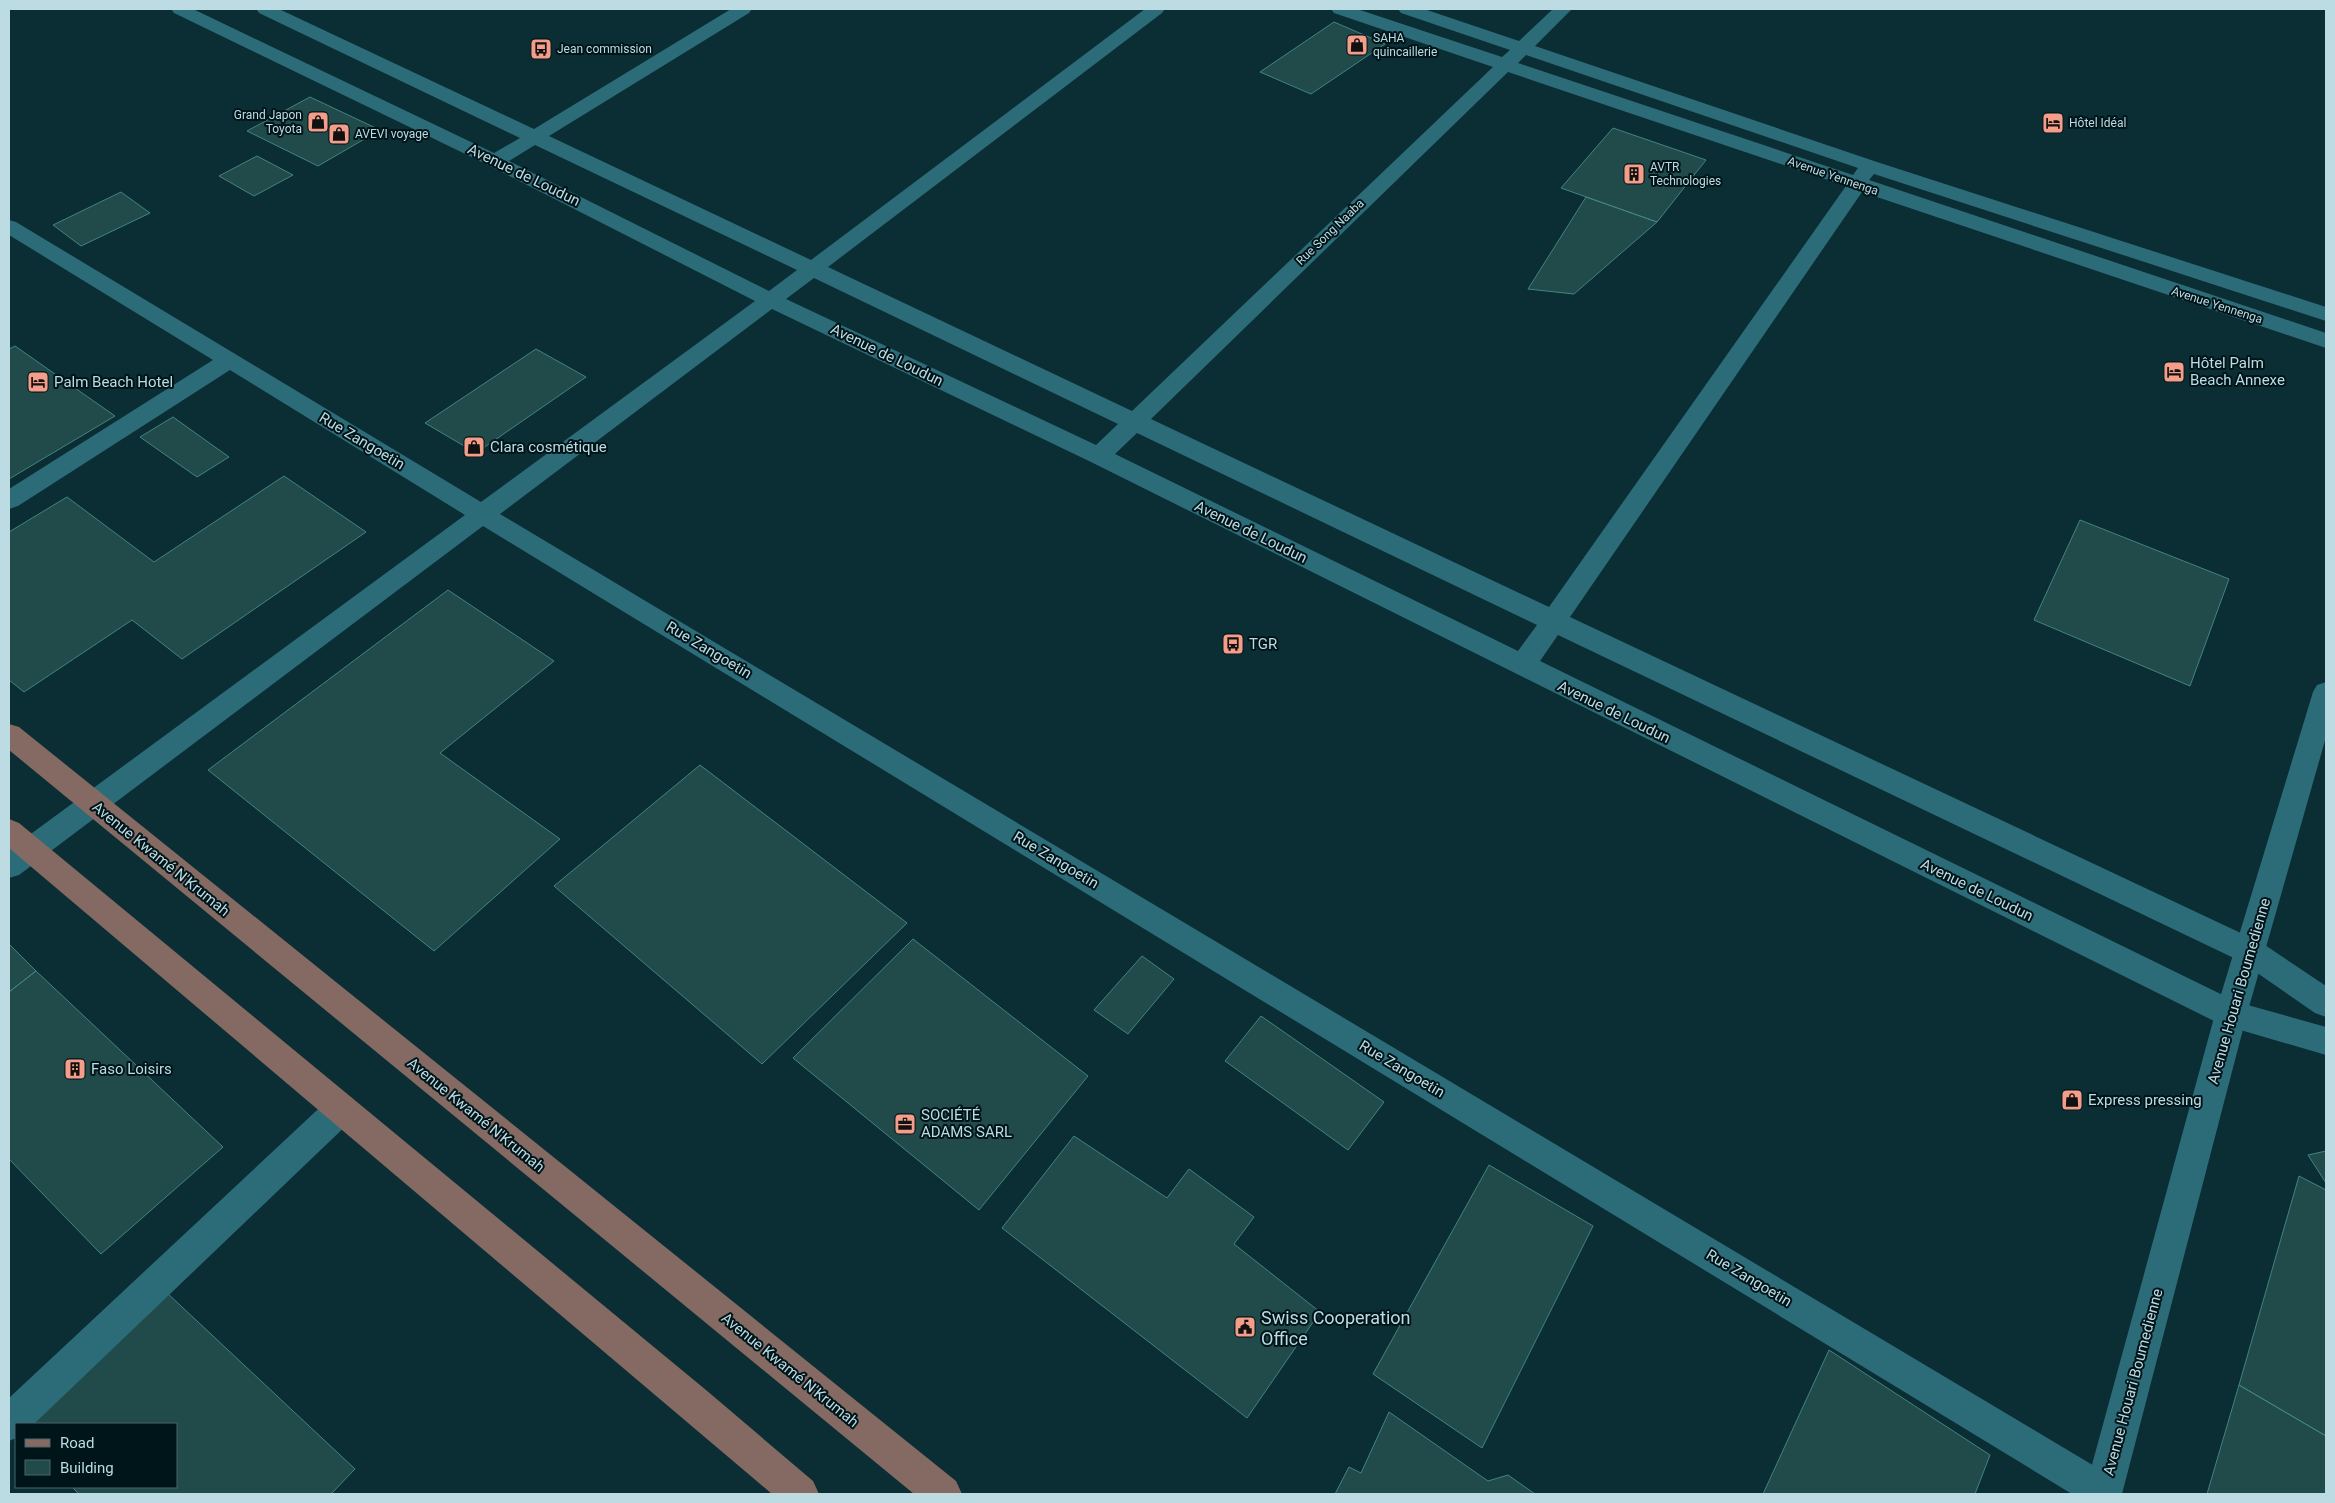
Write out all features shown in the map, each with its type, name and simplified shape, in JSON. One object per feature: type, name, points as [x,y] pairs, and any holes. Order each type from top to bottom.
[{"type":"main road","name":"Avenue Kwamé N'Krumah","points":[[9,735],[943,1494]]},
{"type":"main road","points":[[16,849],[341,1109],[800,1494]]},
{"type":"street","name":"Avenue de Loudun","points":[[180,9],[495,160],[771,300],[1099,456],[2231,1014],[2326,1041]]},
{"type":"street","points":[[265,9],[536,136],[812,270],[2251,952],[2326,1003]]},
{"type":"street","points":[[495,160],[743,9]]},
{"type":"street","points":[[16,849],[93,804],[812,270],[1156,9]]},
{"type":"street","name":"Avenue Yennenga","points":[[1340,9],[1503,65],[2326,314]]},
{"type":"street","name":"Avenue Yennenga","points":[[1407,9],[1522,48],[1863,175],[2326,342]]},
{"type":"street","name":"Rue Song Naaba","points":[[1099,456],[1563,9]]},
{"type":"street","points":[[1522,666],[1863,175]]},
{"type":"street","name":"Rue Zangoetin","points":[[9,226],[482,514],[2103,1493]]},
{"type":"street","points":[[9,500],[230,360]]},
{"type":"street","name":"Avenue Houari Boumedienne","points":[[2103,1493],[2231,1014],[2251,952],[2326,692]]},
{"type":"street","points":[[9,1423],[341,1109]]},
{"type":"building","points":[[1334,22],[1385,44],[1311,94],[1260,72]]},
{"type":"building","points":[[310,97],[380,130],[318,166],[247,131]]},
{"type":"building","name":"AVTR Technologies","points":[[1613,128],[1706,160],[1657,222],[1561,188]]},
{"type":"building","points":[[257,156],[293,175],[254,196],[219,176]]},
{"type":"building","points":[[121,192],[150,213],[81,246],[53,225]]},
{"type":"building","points":[[1586,197],[1657,222],[1574,294],[1528,289]]},
{"type":"building","name":"Palm Beach Hotel","points":[[15,346],[115,416],[9,479],[9,349]]},
{"type":"building","points":[[536,349],[586,377],[476,453],[425,423]]},
{"type":"building","points":[[173,417],[229,457],[197,477],[140,437]]},
{"type":"building","points":[[284,476],[366,532],[182,659],[132,620],[24,692],[9,680],[9,532],[67,497],[154,562]]},
{"type":"building","points":[[2080,520],[2229,579],[2190,686],[2034,620]]},
{"type":"building","points":[[448,590],[554,661],[440,753],[560,839],[434,951],[208,770]]},
{"type":"building","points":[[700,765],[907,923],[762,1064],[554,886]]},
{"type":"building","points":[[913,939],[1088,1076],[979,1210],[793,1058]]},
{"type":"building","points":[[9,944],[36,971],[9,992]]},
{"type":"building","points":[[1142,956],[1174,979],[1128,1034],[1094,1010]]},
{"type":"building","name":"Faso Loisirs","points":[[36,971],[223,1147],[101,1254],[9,1159],[9,992]]},
{"type":"building","points":[[1261,1016],[1384,1102],[1348,1150],[1225,1061]]},
{"type":"building","points":[[1074,1136],[1167,1198],[1189,1169],[1254,1217],[1234,1244],[1320,1312],[1247,1418],[1002,1228]]},
{"type":"building","points":[[2326,1151],[2326,1183],[2308,1155]]},
{"type":"building","points":[[1489,1165],[1593,1226],[1482,1448],[1373,1374]]},
{"type":"building","points":[[2299,1176],[2326,1190],[2326,1436],[2239,1385]]},
{"type":"building","points":[[166,1292],[355,1469],[331,1494],[79,1494],[73,1488],[178,1488],[178,1423],[28,1423]]},
{"type":"building","points":[[1829,1350],[1990,1455],[1975,1494],[1763,1494]]},
{"type":"building","points":[[2239,1385],[2326,1436],[2326,1494],[2207,1494]]},
{"type":"building","points":[[1389,1412],[1488,1481],[1508,1475],[1535,1494],[1335,1494],[1349,1467],[1361,1473]]},
{"type":"place","name":"SAHA quincaillerie","points":[[1357,45]]},
{"type":"place","name":"Jean commission","points":[[541,49]]},
{"type":"place","name":"Grand Japon Toyota","points":[[318,122]]},
{"type":"place","name":"Hôtel Idéal","points":[[2053,123]]},
{"type":"place","name":"AVEVI voyage","points":[[339,134]]},
{"type":"place","name":"AVTR Technologies","points":[[1634,174]]},
{"type":"place","name":"Hôtel Palm Beach Annexe","points":[[2174,372]]},
{"type":"place","name":"Palm Beach Hotel","points":[[38,382]]},
{"type":"place","name":"Clara cosmétique","points":[[474,447]]},
{"type":"place","name":"TGR","points":[[1233,644]]},
{"type":"place","name":"Faso Loisirs","points":[[75,1069]]},
{"type":"place","name":"Express pressing","points":[[2072,1100]]},
{"type":"place","name":"SOCIÉTÉ ADAMS SARL","points":[[905,1124]]},
{"type":"place","name":"Swiss Cooperation Office","points":[[1245,1327]]}]
